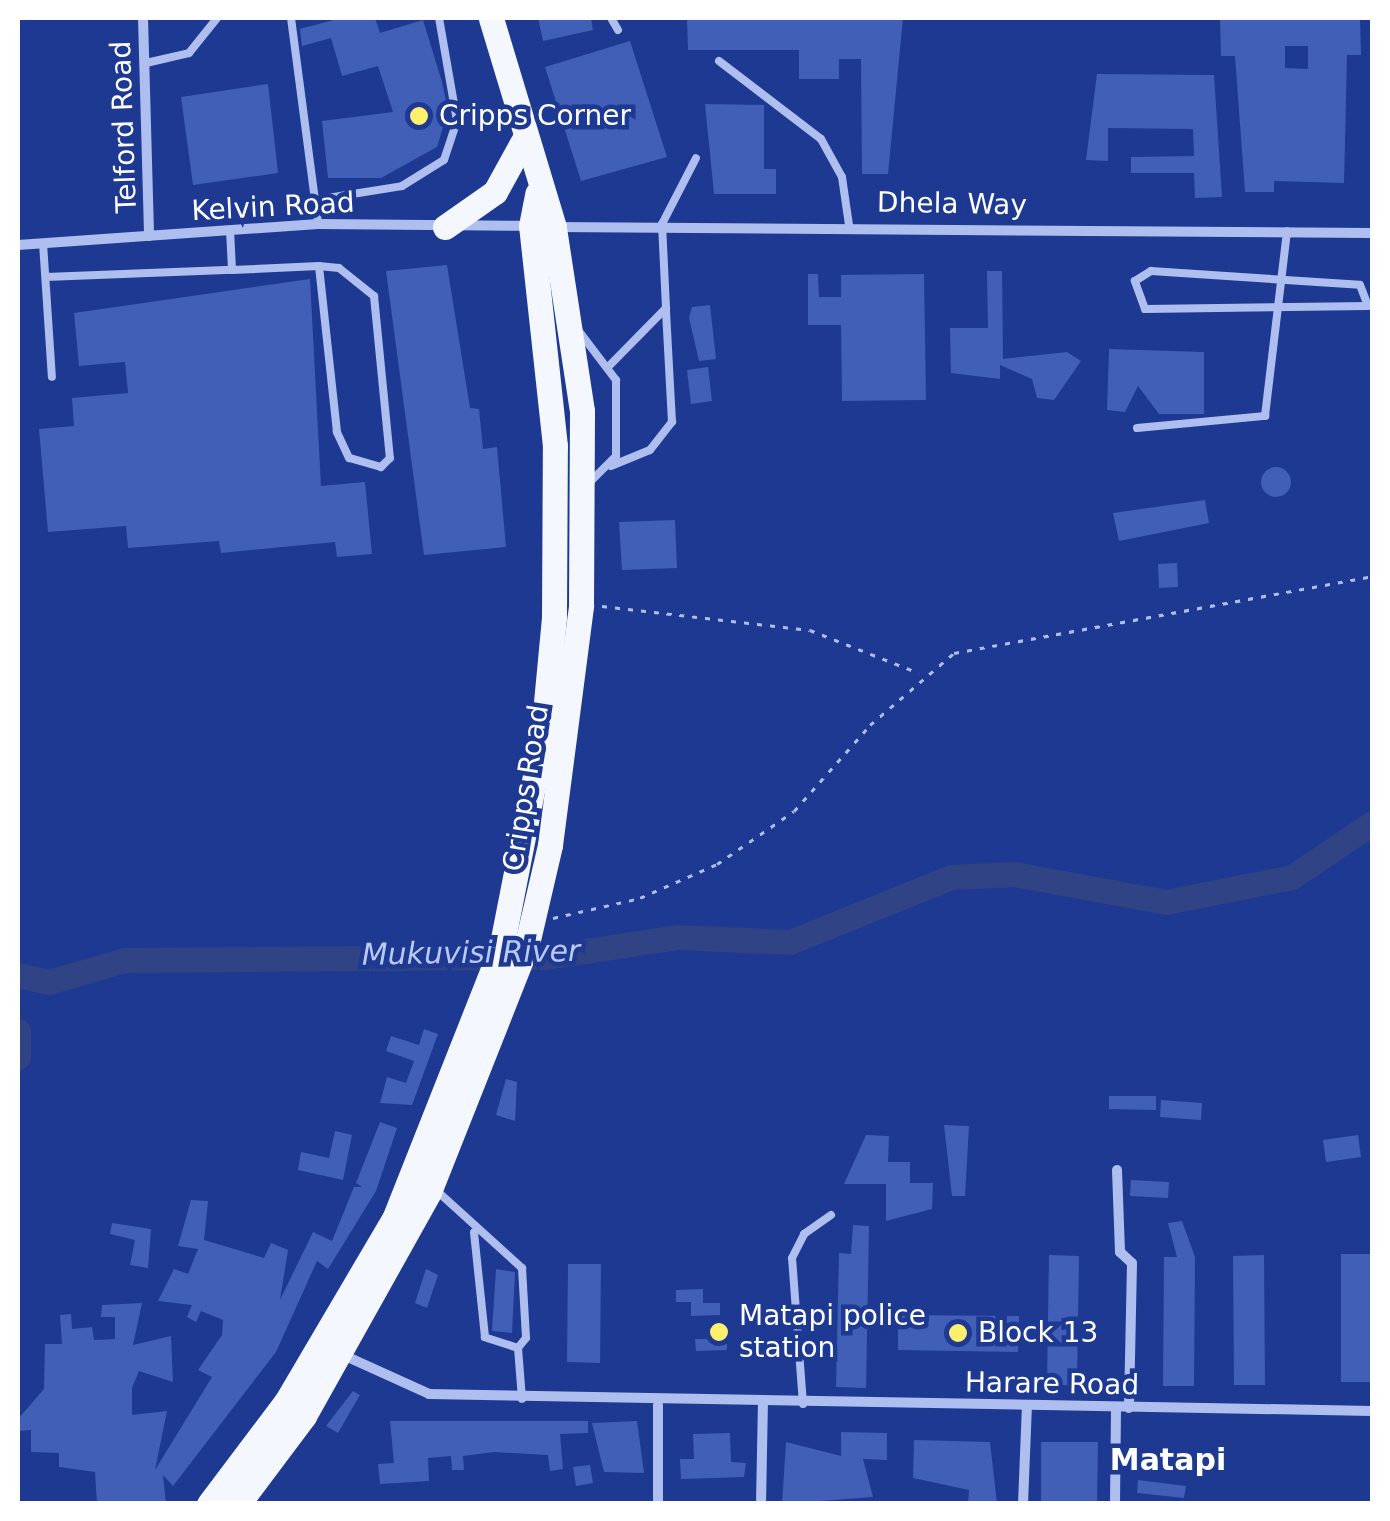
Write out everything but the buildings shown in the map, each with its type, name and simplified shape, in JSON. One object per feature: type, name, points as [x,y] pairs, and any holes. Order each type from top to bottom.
[{"type":"main road","name":"Cripps Road","points":[[333,1348],[432,1186],[503,980],[501,949],[543,734],[554,616],[555,446],[542,227],[537,194],[490,18]]},
{"type":"main road","points":[[444,228],[495,192],[523,141]]},
{"type":"main road","name":"Cripps Road","points":[[333,1348],[503,980],[530,934],[581,605],[584,487],[573,325],[542,227]]},
{"type":"main road","points":[[209,1504],[333,1348]]},
{"type":"main road","points":[[238,1504],[333,1348]]},
{"type":"street","name":"Telford Road","points":[[143,18],[149,236]]},
{"type":"street","name":"Kelvin Road","points":[[18,245],[318,224],[542,227]]},
{"type":"street","name":"Dhela Way","points":[[542,227],[849,225],[1372,232]]},
{"type":"street","points":[[1118,1170],[1120,1252],[1132,1262],[1129,1408]]},
{"type":"street","name":"Harare Road","points":[[333,1348],[429,1394],[658,1405],[763,1402],[1372,1410]]},
{"type":"street","points":[[761,1504],[763,1402]]},
{"type":"street","points":[[658,1405],[658,1504]]},
{"type":"street","points":[[1024,1504],[1027,1406]]},
{"type":"street","points":[[1115,1504],[1116,1409]]},
{"type":"lane","points":[[146,63],[189,53],[217,18]]},
{"type":"lane","points":[[291,18],[318,224]]},
{"type":"lane","points":[[315,200],[402,186],[444,160],[457,110],[439,19],[450,18]]},
{"type":"lane","points":[[611,18],[618,30]]},
{"type":"lane","points":[[719,61],[822,140],[842,177],[849,225]]},
{"type":"lane","points":[[584,487],[611,466],[650,450],[672,422],[662,224],[696,158]]},
{"type":"lane","points":[[230,230],[232,270]]},
{"type":"lane","points":[[1137,428],[1266,416],[1287,231]]},
{"type":"lane","points":[[43,243],[52,377]]},
{"type":"lane","points":[[46,277],[319,266],[347,270],[374,296],[390,450],[381,467],[358,465],[337,432],[319,266]]},
{"type":"lane","points":[[1151,271],[1283,276],[1360,285],[1369,300],[1361,312],[1145,309],[1135,281],[1151,271]]},
{"type":"lane","points":[[610,365],[666,308]]},
{"type":"lane","points":[[573,325],[610,365],[619,441],[611,466]]},
{"type":"lane","points":[[432,1186],[474,1233],[525,1275],[518,1348],[522,1399]]},
{"type":"lane","points":[[803,1404],[792,1258],[804,1234],[831,1215]]},
{"type":"lane","points":[[474,1233],[485,1336],[518,1348]]},
{"type":"path","points":[[530,934],[640,898],[718,864],[794,811],[922,674],[954,653],[1372,576]]},
{"type":"path","points":[[581,605],[810,630],[922,674]]},
{"type":"waterway","name":"Mukuvisi River","points":[[18,975],[49,982],[125,960],[546,957],[678,937],[790,942],[951,877],[1014,874],[1166,902],[1292,877],[1372,823]]},
{"type":"waterway","name":"Mukuvisi River","points":[[18,1031],[18,1057]]},
{"type":"place","name":"Cripps Corner","points":[[419,116]]},
{"type":"place","name":"Matapi police station","points":[[719,1332]]},
{"type":"place","name":"Block 13","points":[[958,1333]]},
{"type":"district","name":"Matapi","points":[[1168,1460]]}]
